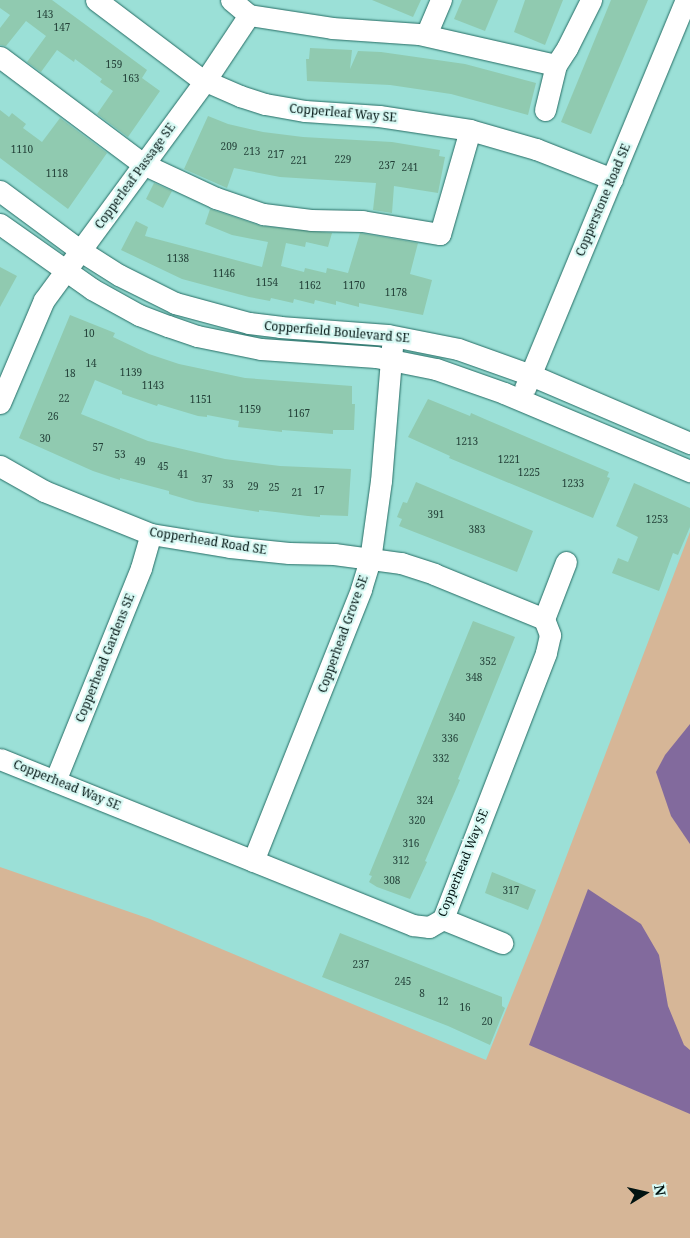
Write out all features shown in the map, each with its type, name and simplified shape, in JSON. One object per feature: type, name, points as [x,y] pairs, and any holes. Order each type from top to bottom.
[{"type":"street","name":"Copperleaf Way SE","points":[[96,0],[205,81],[240,96],[285,108],[379,116],[470,130],[536,149],[612,179]]},
{"type":"street","points":[[231,0],[249,15],[332,28],[426,35],[556,66]]},
{"type":"street","points":[[426,35],[441,0]]},
{"type":"street","points":[[545,110],[556,66],[591,0]]},
{"type":"street","name":"Copperstone Road SE","points":[[520,400],[686,0]]},
{"type":"street","name":"Copperleaf Passage SE","points":[[65,271],[205,81],[249,15]]},
{"type":"street","points":[[0,58],[143,164],[216,198],[263,214],[311,220],[362,221],[440,234],[470,130]]},
{"type":"street","name":"Copperfield Boulevard SE","points":[[0,191],[81,251],[148,291],[175,303],[210,314],[280,327],[393,336],[458,348],[530,375],[690,443]]},
{"type":"street","name":"Copperfield Boulevard SE","points":[[0,224],[65,271],[131,311],[197,336],[261,349],[391,359],[436,369],[520,400],[690,471]]},
{"type":"street","points":[[0,403],[44,300],[65,271]]},
{"type":"street","name":"Copperhead Grove SE","points":[[253,860],[327,678],[370,560],[381,481],[393,336]]},
{"type":"street","name":"Copperhead Road SE","points":[[0,466],[44,491],[151,534],[230,547],[289,553],[334,554],[370,560]]},
{"type":"street","name":"Copperhead Gardens SE","points":[[55,781],[141,568],[151,534]]},
{"type":"street","points":[[370,560],[401,563],[434,574],[544,619],[566,562]]},
{"type":"street","name":"Copperhead Way SE","points":[[0,759],[413,925],[429,927],[442,919],[546,653],[550,635],[544,619]]},
{"type":"street","points":[[442,919],[502,943]]},
{"type":"shaded area","points":[[690,532],[690,1238],[0,1238],[0,867],[150,919],[486,1060],[541,923]]},
{"type":"shaded area","points":[[690,724],[690,844],[671,816],[656,772],[665,755]]},
{"type":"shaded area","points":[[588,889],[641,924],[659,955],[668,1006],[684,1045],[690,1050],[690,1114],[529,1045]]},
{"type":"building","points":[[0,0],[52,0],[147,70],[142,78],[160,91],[128,137],[97,114],[113,91],[100,82],[102,79],[75,59],[74,62],[57,50],[41,72],[27,62],[46,36],[26,21],[6,46],[0,45],[0,28],[10,15],[0,8]]},
{"type":"building","points":[[372,0],[421,0],[413,17]]},
{"type":"building","points":[[462,0],[498,0],[485,31],[454,19]]},
{"type":"building","points":[[525,0],[563,0],[545,45],[514,32]]},
{"type":"building","points":[[611,0],[648,0],[591,134],[561,122]]},
{"type":"building","points":[[310,48],[352,50],[350,69],[358,51],[381,52],[465,64],[536,83],[528,115],[451,94],[390,85],[307,81],[306,59],[309,59]]},
{"type":"building","points":[[0,110],[9,117],[12,113],[26,124],[23,128],[42,142],[60,118],[107,153],[68,209],[0,158]]},
{"type":"building","points":[[208,116],[228,124],[263,132],[303,137],[392,142],[440,150],[439,156],[445,157],[438,193],[394,186],[392,213],[373,210],[376,183],[280,177],[234,168],[227,188],[184,169]]},
{"type":"building","points":[[154,183],[172,191],[163,208],[146,199]]},
{"type":"building","points":[[210,209],[261,226],[332,233],[328,247],[306,242],[305,247],[286,243],[281,266],[304,272],[305,268],[326,273],[327,268],[348,273],[360,233],[418,243],[410,274],[432,280],[423,315],[359,303],[359,307],[336,301],[336,305],[315,300],[314,304],[294,299],[293,303],[271,298],[270,301],[249,297],[182,279],[121,250],[136,221],[148,227],[145,236],[262,267],[268,242],[232,235],[205,224]]},
{"type":"building","points":[[0,267],[17,276],[0,307]]},
{"type":"building","points":[[70,315],[115,333],[113,337],[149,354],[179,364],[245,378],[352,386],[352,404],[355,404],[354,430],[333,430],[333,434],[282,430],[282,432],[238,427],[239,421],[207,415],[207,417],[198,416],[158,404],[157,406],[122,394],[122,391],[95,380],[81,414],[148,441],[225,459],[280,466],[351,469],[348,516],[320,515],[320,517],[259,510],[259,512],[196,502],[169,494],[169,491],[120,478],[120,480],[93,471],[19,438]]},
{"type":"building","points":[[428,399],[470,416],[471,413],[609,472],[607,477],[610,478],[593,518],[449,458],[450,456],[408,437]]},
{"type":"building","points":[[416,482],[533,531],[517,572],[399,526],[402,519],[397,517],[403,502],[407,503]]},
{"type":"building","points":[[634,483],[690,508],[690,527],[678,555],[673,553],[659,591],[612,573],[618,558],[628,562],[638,537],[616,526]]},
{"type":"building","points":[[473,621],[515,637],[458,779],[460,780],[410,899],[377,887],[369,882],[372,876],[369,875]]},
{"type":"building","points":[[492,872],[536,890],[528,910],[485,893]]},
{"type":"building","points":[[340,933],[502,997],[502,1006],[505,1008],[490,1045],[448,1026],[322,977]]}]
